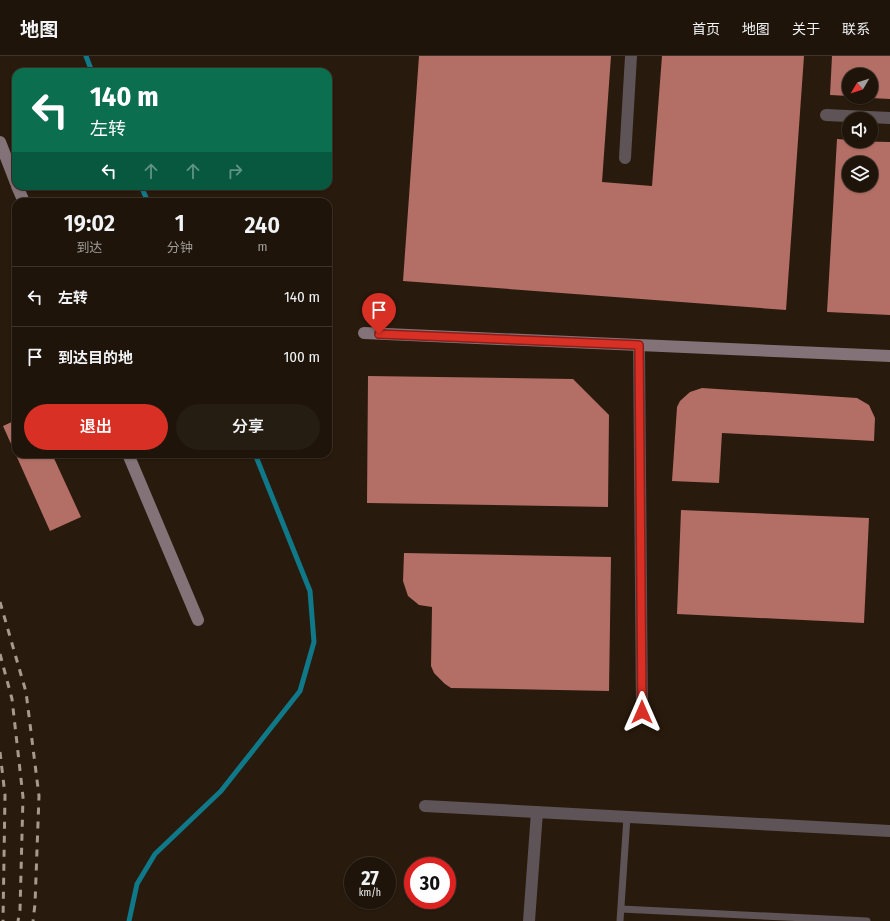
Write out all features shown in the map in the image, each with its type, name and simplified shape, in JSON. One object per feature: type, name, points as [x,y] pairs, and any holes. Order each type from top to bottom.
[{"type":"street","points":[[625,158],[631,56]]},
{"type":"street","points":[[826,115],[890,118]]},
{"type":"street","points":[[0,142],[12,173]]},
{"type":"street","points":[[364,334],[890,356]]},
{"type":"street","points":[[639,345],[642,712]]},
{"type":"street","points":[[130,458],[198,620]]},
{"type":"street","points":[[425,806],[890,830]]},
{"type":"street","points":[[529,921],[536,812]]},
{"type":"lane","points":[[620,921],[627,817]]},
{"type":"lane","points":[[620,909],[868,921]]},
{"type":"building","points":[[419,56],[611,56],[602,182],[652,186],[662,56],[804,56],[786,310],[403,281]]},
{"type":"building","points":[[832,56],[890,56],[890,99],[878,98],[878,68],[842,68],[842,96],[830,95]]},
{"type":"building","points":[[837,139],[842,139],[842,148],[878,148],[878,142],[890,142],[890,315],[827,312]]},
{"type":"building","points":[[368,376],[573,379],[609,415],[608,507],[367,503]]},
{"type":"building","points":[[702,388],[857,398],[869,405],[875,418],[874,441],[722,433],[719,483],[672,481],[677,407],[680,401],[690,392]]},
{"type":"building","points":[[12,422],[12,446],[3,426]]},
{"type":"building","points":[[17,458],[54,458],[81,517],[50,531]]},
{"type":"building","points":[[681,510],[869,518],[864,623],[677,614]]},
{"type":"building","points":[[404,553],[611,557],[609,691],[451,688],[445,684],[434,673],[431,666],[432,607],[419,605],[408,596],[403,581]]},
{"type":"waterway","points":[[86,56],[90,68]]},
{"type":"waterway","points":[[143,190],[146,198]]},
{"type":"waterway","points":[[129,921],[137,884],[155,854],[221,791],[300,691],[314,642],[310,591],[257,458]]},
{"type":"railway","points":[[0,602],[26,692],[39,796],[33,921]]},
{"type":"railway","points":[[0,654],[12,699],[23,797],[20,910],[18,921]]},
{"type":"railway","points":[[0,752],[5,795],[3,921]]},
{"type":"route","points":[[379,334],[639,345],[642,712]]}]
